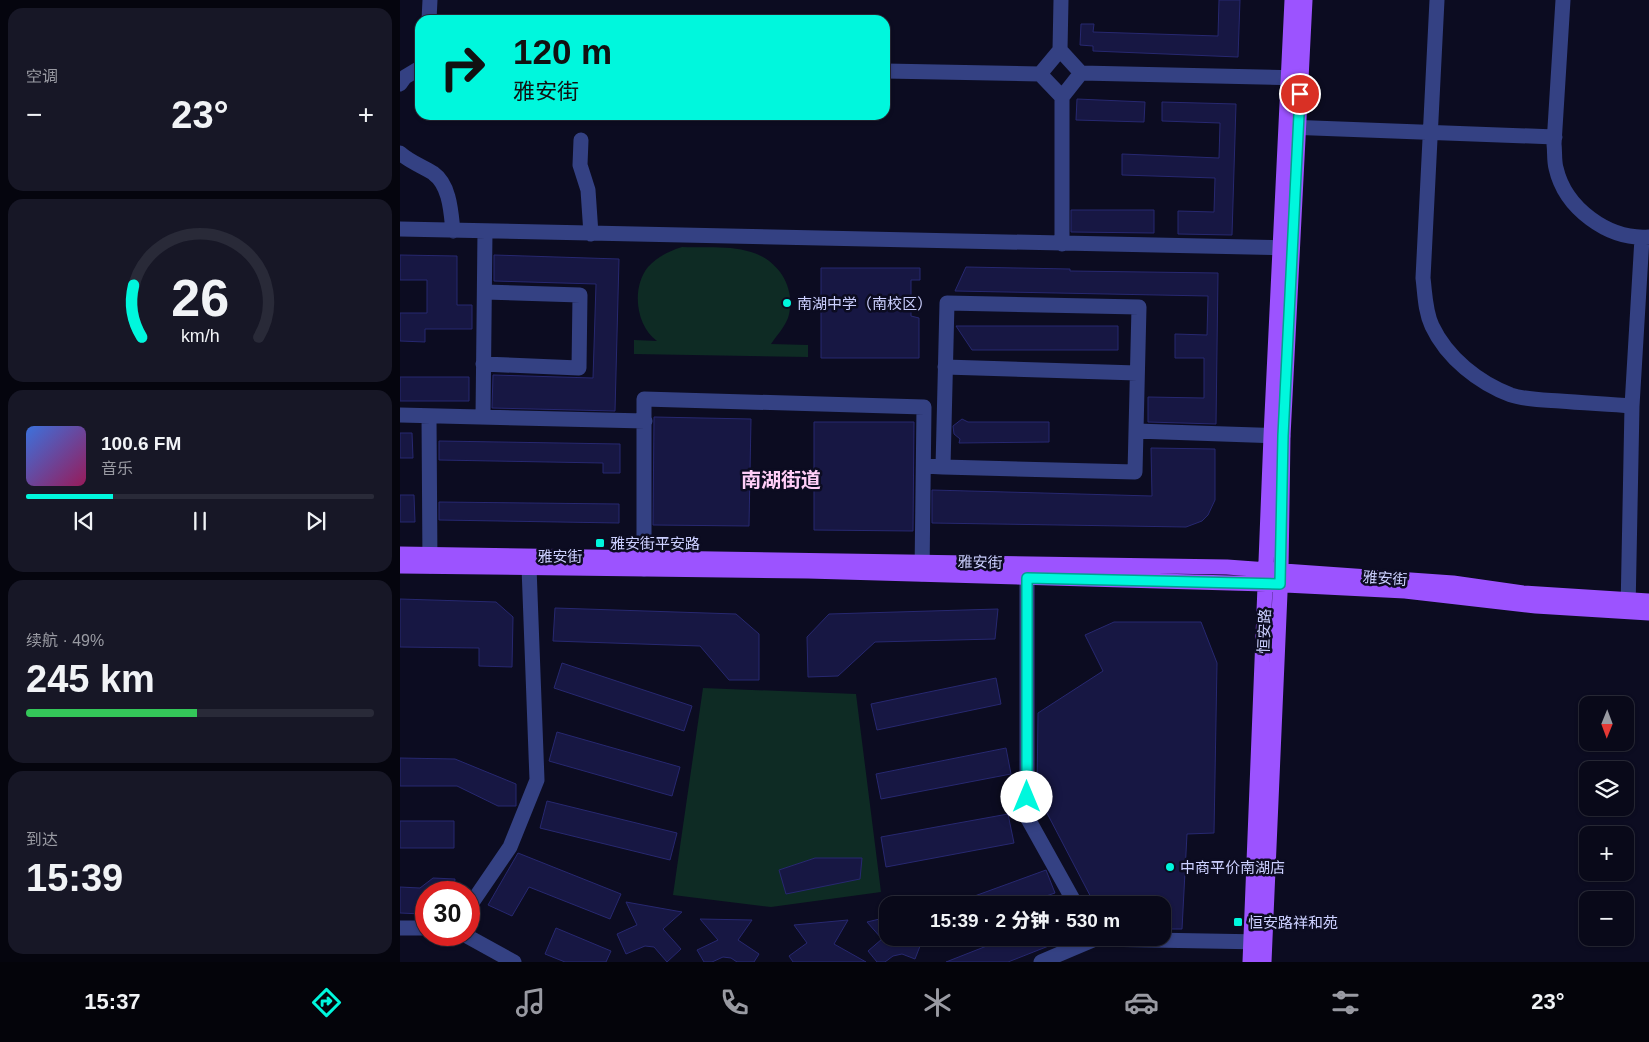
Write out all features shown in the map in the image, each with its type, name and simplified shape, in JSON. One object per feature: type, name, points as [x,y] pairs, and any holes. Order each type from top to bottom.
[{"type":"main road","name":"恒安路","points":[[1264,962],[1258,942],[1277,436],[1294,78],[1292,0]]},
{"type":"main road","name":"恒安路","points":[[1294,78],[1304,0]]},
{"type":"main road","name":"雅安街","points":[[400,554],[430,561],[529,567],[644,563]]},
{"type":"main road","name":"雅安街","points":[[400,566],[430,561],[644,563],[808,571],[922,569],[1273,577],[1536,606],[1629,605],[1649,601]]},
{"type":"main road","name":"雅安街","points":[[922,569],[1027,578],[1273,577]]},
{"type":"main road","name":"雅安街","points":[[1629,605],[1649,613]]},
{"type":"main road","name":"恒安路","points":[[1250,962],[1258,942]]},
{"type":"street","points":[[429,15],[430,0]]},
{"type":"street","points":[[1040,74],[1060,50],[1061,0]]},
{"type":"street","points":[[1437,0],[1424,286],[1426,304],[1432,326],[1447,350],[1462,367],[1512,395],[1543,400],[1632,406]]},
{"type":"street","points":[[1562,0],[1555,167],[1562,185],[1575,206],[1599,225],[1618,234],[1645,237],[1632,406],[1629,605]]},
{"type":"street","points":[[1060,50],[1081,73],[1294,78]]},
{"type":"street","points":[[400,84],[415,71]]},
{"type":"street","points":[[890,71],[1040,74],[1062,97]]},
{"type":"street","points":[[1062,244],[1062,97],[1081,73]]},
{"type":"street","points":[[1292,127],[1555,137]]},
{"type":"street","points":[[581,140],[580,165],[588,190],[591,234]]},
{"type":"street","points":[[400,153],[434,174],[440,180],[448,198],[453,230]]},
{"type":"street","points":[[400,229],[1286,248]]},
{"type":"street","points":[[483,417],[485,231]]},
{"type":"street","points":[[484,364],[579,368],[580,295],[485,292]]},
{"type":"street","points":[[924,466],[943,467],[1135,472],[1139,307],[947,303],[943,467]]},
{"type":"street","points":[[945,367],[1137,373]]},
{"type":"street","points":[[644,563],[644,399],[924,407],[922,569]]},
{"type":"street","points":[[400,415],[645,420]]},
{"type":"street","points":[[429,416],[430,561]]},
{"type":"street","points":[[1136,431],[1277,436]]},
{"type":"street","points":[[480,891],[510,847],[537,780],[529,567]]},
{"type":"street","points":[[1027,578],[1027,817],[1071,896]]},
{"type":"street","points":[[400,928],[415,928]]},
{"type":"street","points":[[1171,940],[1258,942]]},
{"type":"street","points":[[480,944],[506,960]]},
{"type":"street","points":[[1046,961],[1078,946]]},
{"type":"green space","points":[[682,247],[734,248],[751,252],[770,262],[783,277],[788,286],[790,297],[788,318],[771,344],[808,345],[808,357],[634,354],[634,340],[657,341],[644,326],[640,317],[638,296],[639,285],[643,276],[655,260],[668,252]]},
{"type":"green space","points":[[703,688],[856,694],[881,892],[771,907],[673,895]]},
{"type":"building","points":[[1219,0],[1240,0],[1238,57],[1093,51],[1093,46],[1080,45],[1081,24],[1094,24],[1093,32],[1218,36]]},
{"type":"building","points":[[1077,99],[1145,102],[1144,122],[1076,120]]},
{"type":"building","points":[[1162,102],[1236,104],[1232,235],[1178,234],[1178,211],[1214,212],[1215,178],[1122,175],[1122,154],[1219,158],[1220,123],[1162,121]]},
{"type":"building","points":[[1071,210],[1154,210],[1154,233],[1071,232]]},
{"type":"building","points":[[400,255],[457,256],[457,305],[472,305],[472,329],[425,329],[425,342],[400,341],[400,313],[427,313],[427,280],[400,280]]},
{"type":"building","points":[[494,255],[619,259],[615,411],[492,408],[493,375],[593,378],[596,284],[494,281]]},
{"type":"building","points":[[966,267],[1070,269],[1070,271],[1218,273],[1216,424],[1148,422],[1148,397],[1204,398],[1204,358],[1175,358],[1175,334],[1207,335],[1208,296],[955,291]]},
{"type":"building","points":[[821,268],[920,268],[920,280],[911,280],[911,316],[919,318],[919,358],[821,358]]},
{"type":"building","points":[[956,326],[1118,326],[1118,350],[972,350]]},
{"type":"building","points":[[400,377],[469,377],[469,401],[400,401]]},
{"type":"building","points":[[654,417],[751,419],[749,526],[653,525]]},
{"type":"building","points":[[962,419],[968,422],[1049,422],[1049,442],[959,443],[960,439],[954,434],[953,426]]},
{"type":"building","points":[[814,422],[914,422],[913,531],[814,530]]},
{"type":"building","points":[[400,433],[412,433],[413,458],[400,458]]},
{"type":"building","points":[[439,441],[620,444],[620,473],[603,473],[603,463],[439,460]]},
{"type":"building","points":[[1151,448],[1215,449],[1215,500],[1208,515],[1202,521],[1186,527],[932,523],[932,490],[1152,496]]},
{"type":"building","points":[[400,495],[414,495],[415,522],[400,522]]},
{"type":"building","points":[[439,502],[619,504],[619,523],[439,520]]},
{"type":"building","points":[[400,599],[496,602],[513,617],[512,667],[479,666],[479,648],[400,647]]},
{"type":"building","points":[[555,608],[736,614],[759,634],[759,680],[729,680],[700,646],[553,641]]},
{"type":"building","points":[[998,609],[995,639],[875,642],[838,676],[808,677],[807,637],[829,614]]},
{"type":"building","points":[[1114,622],[1201,622],[1217,663],[1214,833],[1187,834],[1182,929],[1171,929],[1171,896],[1090,896],[1037,794],[1038,713],[1103,671],[1085,635]]},
{"type":"building","points":[[562,663],[692,706],[684,731],[554,688]]},
{"type":"building","points":[[996,678],[1001,704],[877,730],[871,704]]},
{"type":"building","points":[[557,732],[680,767],[672,796],[549,761]]},
{"type":"building","points":[[1006,748],[1011,774],[881,799],[876,774]]},
{"type":"building","points":[[400,758],[455,759],[516,784],[516,806],[498,806],[457,786],[400,786]]},
{"type":"building","points":[[547,801],[677,833],[670,860],[540,828]]},
{"type":"building","points":[[1008,814],[1014,843],[886,867],[881,837]]},
{"type":"building","points":[[400,821],[454,821],[454,848],[400,848]]},
{"type":"building","points":[[518,853],[621,894],[610,919],[529,887],[512,916],[488,905]]},
{"type":"building","points":[[815,858],[862,858],[860,879],[786,894],[779,870]]},
{"type":"building","points":[[1046,870],[1055,893],[1046,896],[975,896]]},
{"type":"building","points":[[433,878],[455,879],[455,881],[429,881]]},
{"type":"building","points":[[400,887],[415,888],[415,914],[400,913]]},
{"type":"building","points":[[626,902],[682,912],[663,929],[681,949],[667,962],[654,947],[645,946],[626,954],[617,934],[637,925]]},
{"type":"building","points":[[700,919],[752,920],[738,940],[759,954],[754,962],[737,962],[731,958],[723,957],[712,962],[704,962],[697,950],[718,940]]},
{"type":"building","points":[[879,919],[879,936],[867,922]]},
{"type":"building","points":[[848,920],[834,944],[866,962],[793,962],[789,956],[807,943],[794,925]]},
{"type":"building","points":[[556,928],[611,951],[606,962],[565,962],[545,954]]},
{"type":"building","points":[[879,942],[879,946],[920,946],[915,959],[902,954],[893,956],[885,962],[877,962],[868,951]]},
{"type":"building","points":[[987,946],[1049,946],[1008,962],[946,962]]},
{"type":"place","name":"南湖中学（南校区）","points":[[787,303]]},
{"type":"place","name":"雅安街平安路","points":[[600,543]]},
{"type":"place","name":"中商平价南湖店","points":[[1170,867]]},
{"type":"place","name":"恒安路祥和苑","points":[[1238,922]]},
{"type":"district","name":"南湖街道","points":[[781,480]]},
{"type":"route","points":[[1027,797],[1027,578],[1280,584],[1283,436],[1300,94]]}]
